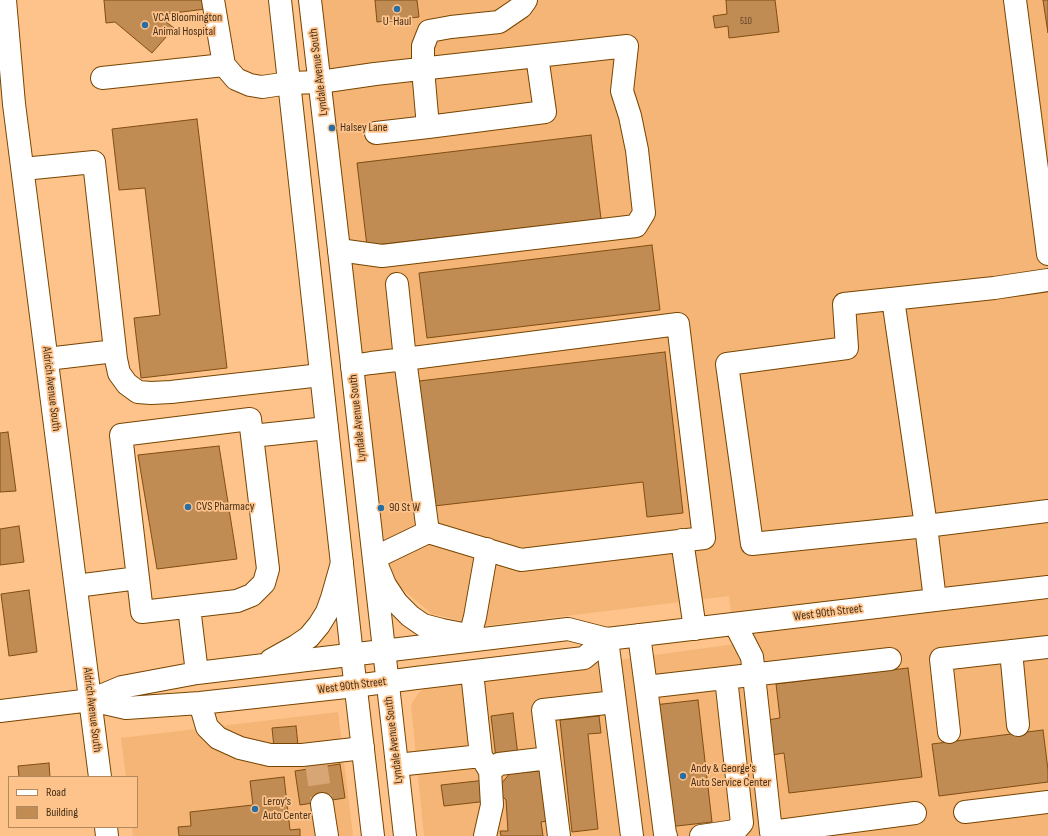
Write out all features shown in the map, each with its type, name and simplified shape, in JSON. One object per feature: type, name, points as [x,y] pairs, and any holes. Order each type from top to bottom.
[{"type":"street","name":"Aldrich Avenue South","points":[[5,0],[7,105],[23,169],[100,776]]},
{"type":"street","points":[[213,0],[224,65],[236,79],[250,85],[262,87],[289,83],[320,82],[374,74],[627,46],[622,91],[638,150],[644,213],[636,226],[382,256],[340,250]]},
{"type":"street","points":[[280,0],[355,686],[374,836]]},
{"type":"street","name":"Lyndale Avenue South","points":[[310,0],[340,250],[405,836]]},
{"type":"street","points":[[428,127],[423,69],[423,46],[429,31],[450,27],[500,22],[521,7],[526,0]]},
{"type":"street","points":[[1015,0],[1048,254]]},
{"type":"street","points":[[376,133],[545,112],[537,56]]},
{"type":"street","points":[[102,78],[224,65]]},
{"type":"street","points":[[23,169],[94,162],[115,351],[119,373],[127,384],[138,392],[171,392],[321,375]]},
{"type":"street","points":[[1048,280],[844,304],[847,348],[726,364],[752,544],[926,526],[1048,511]]},
{"type":"street","points":[[397,284],[405,359],[428,532]]},
{"type":"street","points":[[893,299],[926,526],[935,600]]},
{"type":"street","points":[[352,366],[678,324],[704,538],[521,560],[487,549],[428,532],[374,558],[385,585],[397,603],[410,616],[423,625],[478,637],[476,617],[487,549]]},
{"type":"street","points":[[47,359],[115,351]]},
{"type":"street","points":[[250,419],[268,569],[264,583],[252,595],[237,601],[142,612],[138,578],[121,435],[250,419]]},
{"type":"street","points":[[252,436],[327,428]]},
{"type":"street","points":[[682,540],[695,629]]},
{"type":"street","points":[[262,666],[309,637],[319,625],[327,612],[342,563]]},
{"type":"street","points":[[76,586],[138,578]]},
{"type":"street","name":"West 90th Street","points":[[0,711],[91,700],[122,687],[197,674],[384,651],[478,637],[568,629],[607,639],[1048,587]]},
{"type":"street","points":[[189,607],[197,674]]},
{"type":"street","points":[[735,624],[752,657],[771,832],[915,813]]},
{"type":"street","points":[[639,635],[666,836]]},
{"type":"street","points":[[607,639],[632,836]]},
{"type":"street","name":"West 90th Street","points":[[91,700],[126,708],[200,703],[355,686],[584,658],[607,639]]},
{"type":"street","points":[[949,732],[941,659],[1048,647]]},
{"type":"street","points":[[1011,651],[1018,725]]},
{"type":"street","points":[[646,687],[890,659]]},
{"type":"street","points":[[472,672],[492,805],[485,836]]},
{"type":"street","points":[[701,836],[735,831],[742,823],[726,678]]},
{"type":"street","points":[[559,836],[543,710],[615,702]]},
{"type":"street","points":[[200,703],[207,727],[218,738],[240,748],[270,755],[302,755],[315,759],[363,748]]},
{"type":"street","points":[[397,765],[499,764],[549,758]]},
{"type":"street","points":[[965,812],[1048,802]]},
{"type":"street","points":[[322,804],[327,836]]},
{"type":"shaded area","points":[[318,0],[1048,0],[1048,836],[424,836],[411,705],[419,692],[432,686],[735,644],[729,596],[484,626],[432,614],[394,582],[380,525]]},
{"type":"shaded area","points":[[338,712],[353,836],[133,836],[132,828],[138,828],[138,776],[126,776],[121,738]]},
{"type":"building","name":"VCA Bloomington Animal Hospital","points":[[104,0],[205,0],[206,9],[165,14],[166,22],[174,28],[152,53],[115,22],[106,23]]},
{"type":"building","name":"U-Haul","points":[[375,0],[417,0],[419,17],[377,22]]},
{"type":"building","points":[[726,0],[775,0],[779,32],[729,38],[728,26],[715,28],[713,16],[727,14]]},
{"type":"building","points":[[1043,0],[1048,0],[1048,33]]},
{"type":"building","points":[[197,119],[227,368],[141,378],[134,318],[160,315],[145,188],[119,190],[112,129]]},
{"type":"building","points":[[591,135],[601,219],[367,246],[357,163]]},
{"type":"building","points":[[652,245],[660,310],[427,338],[419,273]]},
{"type":"building","points":[[665,352],[683,513],[647,517],[643,482],[434,506],[419,381]]},
{"type":"building","points":[[8,432],[16,491],[0,492],[0,433]]},
{"type":"building","name":"CVS Pharmacy","points":[[219,446],[237,559],[157,569],[138,455]]},
{"type":"building","points":[[19,526],[24,562],[0,565],[0,529]]},
{"type":"building","points":[[29,590],[37,652],[9,656],[1,594]]},
{"type":"building","points":[[908,668],[922,777],[789,793],[784,753],[772,755],[767,720],[780,718],[776,684]]},
{"type":"building","points":[[698,700],[712,822],[668,827],[654,705]]},
{"type":"building","points":[[513,713],[518,756],[496,758],[491,716]]},
{"type":"building","points":[[599,716],[601,733],[588,734],[598,829],[572,832],[560,720]]},
{"type":"building","points":[[296,726],[298,745],[274,747],[272,728]]},
{"type":"building","points":[[1043,730],[1048,782],[939,796],[932,744]]},
{"type":"building","points":[[49,763],[50,776],[19,776],[18,766]]},
{"type":"building","points":[[340,764],[345,798],[300,805],[295,771]]},
{"type":"building","points":[[517,765],[527,772],[542,771],[547,821],[541,822],[543,836],[501,836],[500,831],[508,831],[506,800],[496,790]]},
{"type":"building","name":"Leroy's Auto Center","points":[[284,777],[290,830],[300,829],[300,836],[179,836],[178,827],[191,826],[190,812],[253,805],[250,781]]},
{"type":"building","points":[[486,780],[488,801],[444,806],[441,785]]},
{"type":"tunnel","points":[[316,763],[322,804]]},
{"type":"place","name":"U-Haul","points":[[397,9]]},
{"type":"place","name":"VCA Bloomington Animal Hospital","points":[[145,25]]},
{"type":"place","name":"Halsey Lane","points":[[332,128]]},
{"type":"place","name":"CVS Pharmacy","points":[[188,507]]},
{"type":"place","name":"90 St W","points":[[381,508]]},
{"type":"place","name":"Andy & George's Auto Service Center","points":[[683,776]]},
{"type":"place","name":"Leroy's Auto Center","points":[[255,809]]}]
